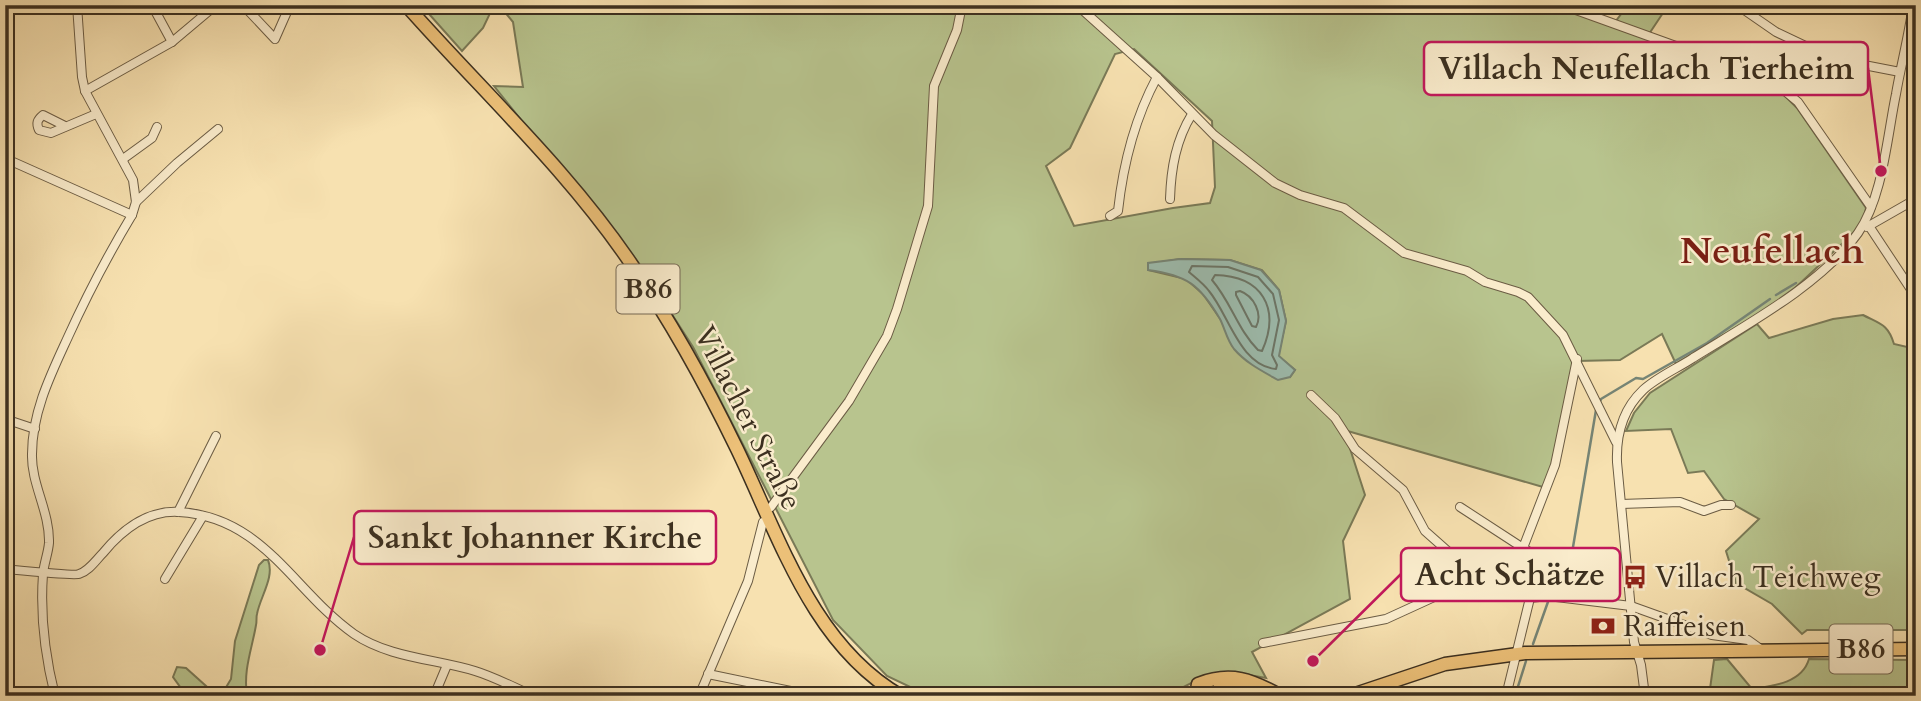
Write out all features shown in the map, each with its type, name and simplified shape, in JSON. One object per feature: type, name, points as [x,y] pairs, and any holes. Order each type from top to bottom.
[{"type":"main road","name":"Villacher Straße","points":[[406,5],[549,162],[631,262],[709,392],[794,571],[821,619],[852,656],[901,696]]},
{"type":"main road","name":"B86","points":[[1335,696],[1350,696],[1445,664],[1516,653],[1916,649]]},
{"type":"main road","points":[[1197,690],[1198,684],[1210,680],[1239,677],[1256,682],[1282,696]]},
{"type":"main road","points":[[1183,696],[1224,684],[1236,686],[1251,696]]},
{"type":"street","points":[[55,696],[44,643],[43,571],[49,540],[34,472],[34,429],[52,371],[92,284],[132,215],[136,202],[134,180],[85,91],[77,5]]},
{"type":"street","points":[[152,5],[172,42]]},
{"type":"street","points":[[85,91],[172,42],[216,5]]},
{"type":"street","points":[[243,5],[275,38],[290,5]]},
{"type":"street","points":[[771,507],[849,401],[887,336],[928,206],[934,86],[957,30],[962,5]]},
{"type":"street","points":[[1077,5],[1157,77],[1214,135],[1275,183],[1300,195],[1344,208],[1404,253],[1467,271],[1486,282],[1528,297],[1563,335],[1616,442],[1636,650],[1645,696]]},
{"type":"street","points":[[1562,5],[1773,81],[1798,102],[1871,207]]},
{"type":"street","points":[[1737,5],[1776,32],[1833,59],[1900,72]]},
{"type":"street","points":[[1616,442],[1626,412],[1644,389],[1777,305],[1824,269],[1859,231],[1871,207],[1881,171],[1913,5]]},
{"type":"street","points":[[1110,216],[1118,211],[1123,171],[1147,97],[1157,77]]},
{"type":"street","points":[[65,126],[96,114]]},
{"type":"street","points":[[1170,198],[1171,170],[1182,130],[1192,114]]},
{"type":"street","points":[[123,159],[152,138],[157,127]]},
{"type":"street","points":[[136,202],[218,129]]},
{"type":"street","points":[[5,170],[11,161],[132,215]]},
{"type":"street","points":[[1859,231],[1916,199]]},
{"type":"street","points":[[1869,226],[1916,297]]},
{"type":"street","points":[[1523,548],[1555,465],[1577,359]]},
{"type":"street","points":[[1311,395],[1335,418],[1355,449],[1403,490],[1425,531],[1469,570],[1530,598],[1548,596],[1631,606],[1712,635],[1748,640],[1762,650]]},
{"type":"street","points":[[5,419],[34,429]]},
{"type":"street","points":[[178,512],[216,436]]},
{"type":"street","points":[[1621,504],[1680,502],[1704,510],[1731,505]]},
{"type":"street","points":[[1460,507],[1553,566],[1557,574],[1548,596]]},
{"type":"street","points":[[5,569],[78,575],[90,567],[118,535],[134,523],[157,514],[178,512],[203,516],[238,530],[264,546],[327,611],[355,634],[392,651],[476,671],[534,696]]},
{"type":"street","points":[[165,579],[203,516]]},
{"type":"street","points":[[699,696],[748,581],[763,522]]},
{"type":"street","points":[[1263,643],[1386,619],[1480,576]]},
{"type":"street","points":[[1506,696],[1530,598]]},
{"type":"street","points":[[434,696],[447,664]]},
{"type":"street","points":[[708,674],[815,696]]},
{"type":"green space","points":[[421,5],[494,5],[483,28],[462,51]]},
{"type":"green space","points":[[499,5],[1556,5],[1612,26],[1628,5],[1665,5],[1667,7],[1647,37],[1772,83],[1797,108],[1866,208],[1862,225],[1794,289],[1773,305],[1676,364],[1662,334],[1620,360],[1577,361],[1554,465],[1543,487],[1344,430],[1365,495],[1343,541],[1350,599],[1252,652],[1266,678],[1238,673],[1207,675],[1166,696],[929,696],[887,676],[833,620],[693,347],[655,288],[494,86],[523,87],[513,22]],"holes":[[[1134,49],[1212,121],[1215,187],[1210,203],[1074,226],[1046,166],[1070,148],[1115,54]],[[1180,259],[1230,260],[1262,270],[1279,290],[1286,321],[1278,356],[1295,370],[1290,377],[1233,347],[1221,320],[1203,294],[1186,279],[1148,270],[1148,264]]]},
{"type":"green space","points":[[1863,315],[1886,328],[1894,344],[1916,349],[1916,643],[1908,630],[1807,630],[1802,634],[1772,604],[1736,583],[1726,551],[1759,519],[1724,499],[1704,471],[1688,473],[1671,429],[1626,431],[1634,413],[1650,393],[1757,324],[1769,338],[1833,319]]},
{"type":"green space","points":[[268,560],[270,573],[257,615],[247,668],[247,696],[186,695],[173,677],[177,667],[186,668],[215,694],[225,689],[231,679],[235,641],[259,565]]},
{"type":"green space","points":[[1727,659],[1752,689],[1786,682],[1800,673],[1809,659],[1916,660],[1916,696],[1709,696],[1714,660]]},
{"type":"water","points":[[1180,259],[1230,260],[1261,270],[1279,290],[1286,321],[1279,356],[1295,370],[1290,377],[1278,380],[1239,354],[1213,307],[1199,290],[1173,275],[1148,270],[1148,263]]},
{"type":"waterway","points":[[1776,295],[1796,283]]},
{"type":"waterway","points":[[1599,404],[1601,399],[1636,378],[1643,379],[1707,343],[1770,299]]},
{"type":"waterway","points":[[1552,593],[1572,553],[1596,410]]},
{"type":"waterway","points":[[1533,644],[1549,599]]},
{"type":"waterway","points":[[1515,696],[1526,661]]},
{"type":"place","name":"Villach Neufellach Tierheim","points":[[1881,171]]},
{"type":"place","name":"Villach Teichweg","points":[[1635,577]]},
{"type":"place","name":"Raiffeisen","points":[[1603,626]]},
{"type":"place","name":"Sankt Johanner Kirche","points":[[320,650]]},
{"type":"place","name":"Acht Schätze","points":[[1313,661]]},
{"type":"district","name":"Neufellach","points":[[1772,251]]}]
